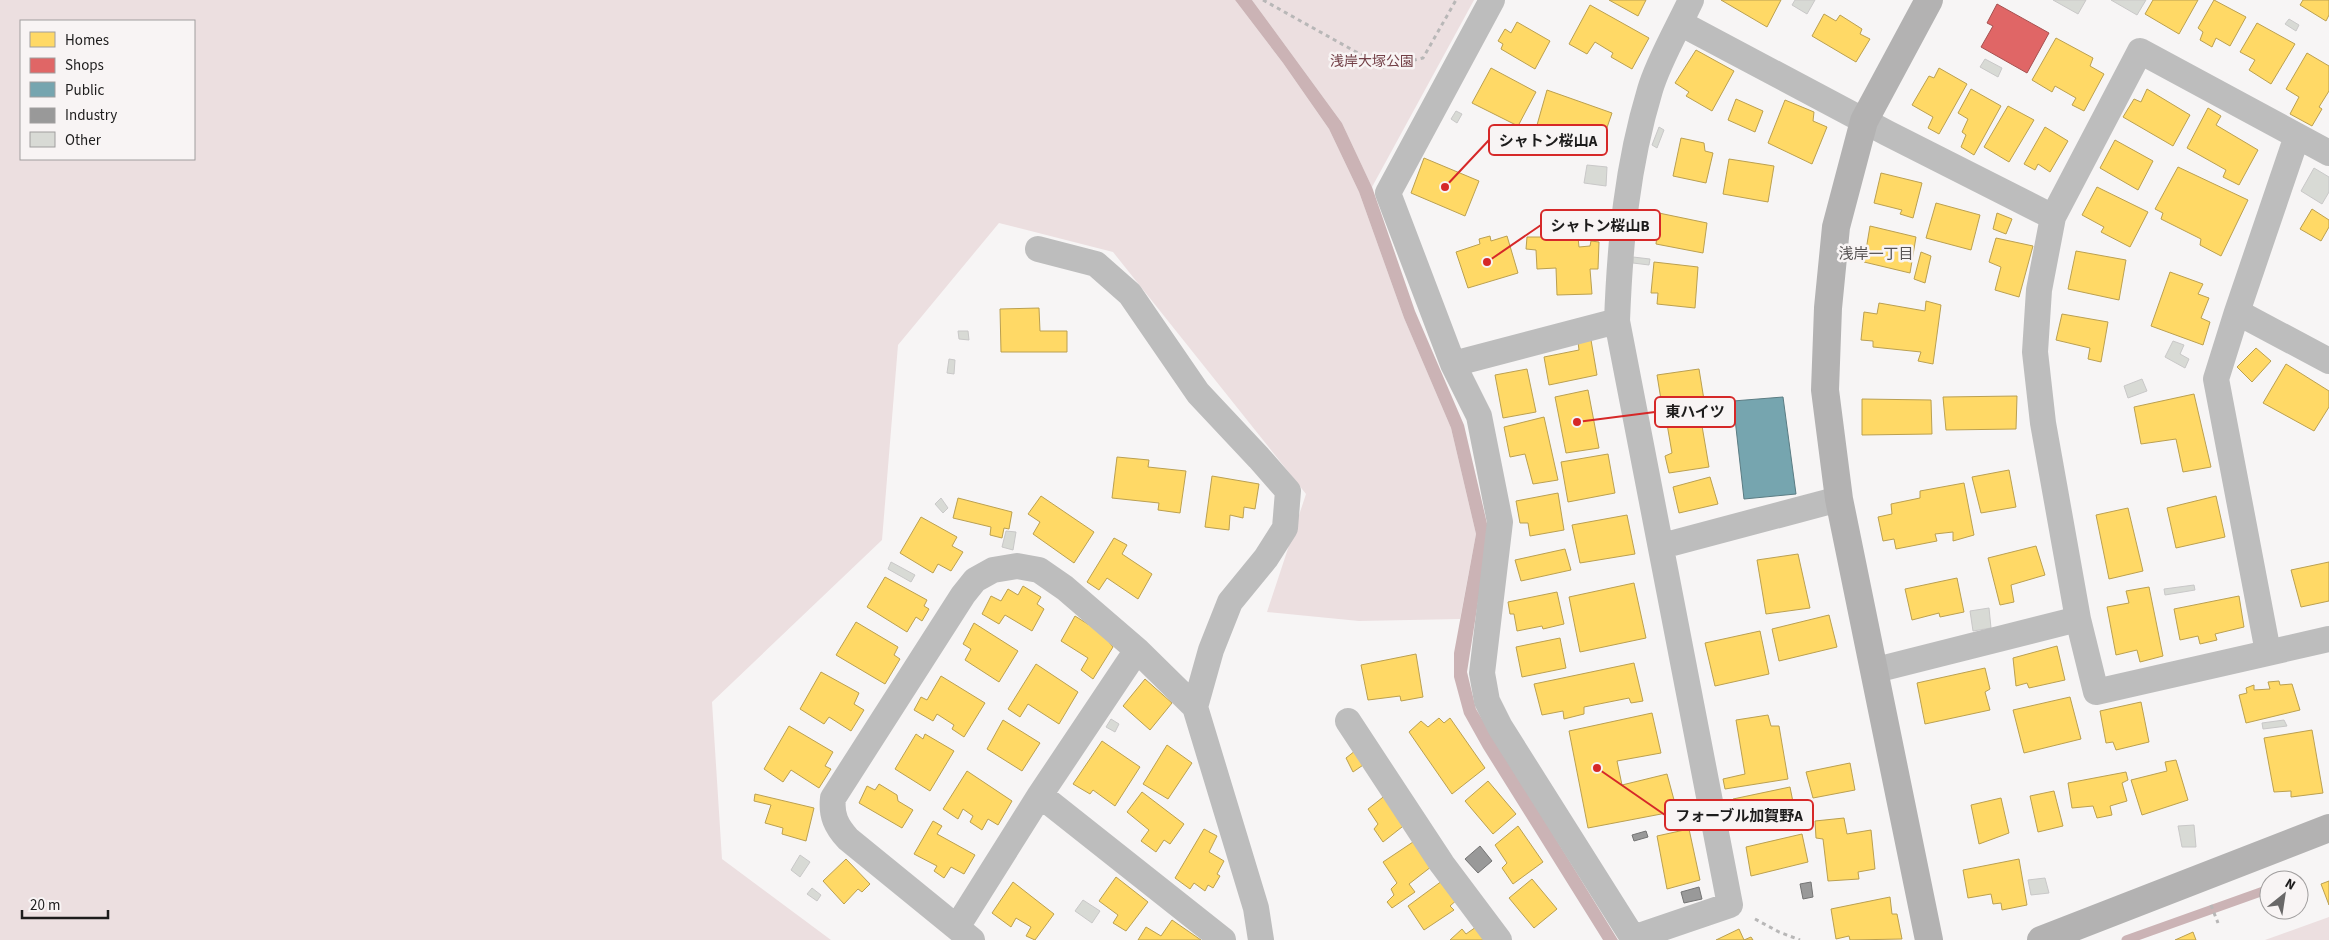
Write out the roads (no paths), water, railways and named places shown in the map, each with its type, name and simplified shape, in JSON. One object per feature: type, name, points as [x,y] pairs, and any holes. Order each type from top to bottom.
[{"type":"street","points":[[1492,0],[1388,193],[1453,364],[1479,416],[1500,522],[1482,673],[1487,701],[1500,727],[1633,938],[1730,905],[1617,321],[1619,264],[1629,170],[1650,88],[1685,11],[1864,121],[2053,217]]},
{"type":"street","points":[[1929,0],[1864,121],[1836,227],[1828,308],[1825,390],[1839,499],[1876,670],[1929,940]]},
{"type":"street","points":[[2329,153],[2140,51],[2053,217],[2039,290],[2036,352],[2043,423],[2078,619],[2096,692],[2329,639]]},
{"type":"street","points":[[2268,652],[2216,379],[2297,136]]},
{"type":"street","points":[[1038,249],[1096,264],[1130,294],[1198,393],[1288,491],[1285,528],[1266,558],[1230,602],[1211,650],[1195,707]]},
{"type":"street","points":[[2237,312],[2329,361]]},
{"type":"street","points":[[1453,364],[1617,321]]},
{"type":"street","points":[[1662,546],[1839,499]]},
{"type":"street","points":[[1137,650],[1040,795],[964,934],[848,839],[837,826],[832,810],[833,798],[962,595],[975,580],[993,570],[1017,566],[1039,570],[1065,588],[1137,650],[1195,707],[1256,908],[1261,940]]},
{"type":"street","points":[[1876,670],[2078,619]]},
{"type":"street","points":[[1348,721],[1442,864],[1499,940]]},
{"type":"street","points":[[1040,795],[1223,940]]},
{"type":"street","points":[[2041,940],[2276,847],[2329,828]]},
{"type":"waterway","points":[[2126,940],[2259,893]]},
{"type":"place","name":"シャトン桜山A","points":[[1445,187]]},
{"type":"place","name":"シャトン桜山B","points":[[1487,262]]},
{"type":"place","name":"東ハイツ","points":[[1577,422]]},
{"type":"place","name":"フォーブル加賀野A","points":[[1597,768]]},
{"type":"district","name":"浅岸一丁目","points":[[1876,254]]},
{"type":"park label","name":"浅岸大塚公園","points":[[1372,61]]}]
